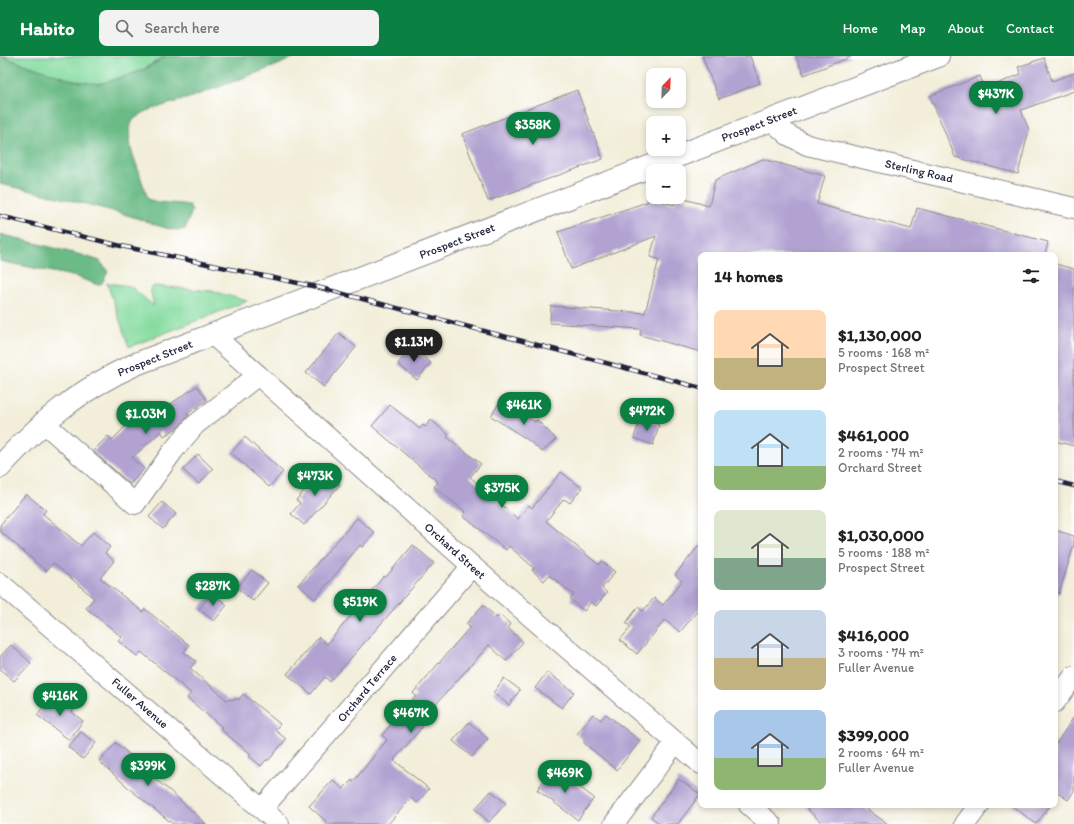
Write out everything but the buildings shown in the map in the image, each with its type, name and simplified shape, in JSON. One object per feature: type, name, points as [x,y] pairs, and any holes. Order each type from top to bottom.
[{"type":"main road","name":"Prospect Street","points":[[0,467],[43,422],[67,402],[106,378],[136,364],[938,56]]},
{"type":"street","name":"Sterling Road","points":[[771,120],[788,135],[807,145],[1074,208]]},
{"type":"street","name":"Orchard Street","points":[[213,335],[472,566],[698,761]]},
{"type":"street","points":[[43,422],[135,504],[173,451],[195,426],[258,375]]},
{"type":"street","name":"Orchard Terrace","points":[[262,809],[472,566]]},
{"type":"street","name":"Fuller Avenue","points":[[0,583],[279,824]]},
{"type":"street","points":[[1058,698],[1074,676]]},
{"type":"street","points":[[614,824],[676,742]]},
{"type":"street","points":[[752,808],[771,824]]},
{"type":"street","points":[[964,824],[977,808]]},
{"type":"green space","points":[[0,56],[75,81],[100,84],[144,70],[166,56],[296,56],[278,65],[192,97],[146,111],[134,119],[131,124],[129,143],[148,199],[189,205],[192,211],[185,229],[176,230],[164,228],[143,220],[90,205],[0,184]]},
{"type":"green space","points":[[3,56],[166,56],[143,69],[118,79],[101,83],[91,83],[65,79]]},
{"type":"green space","points":[[0,234],[100,261],[108,272],[102,283],[98,285],[77,277],[0,261]]},
{"type":"green space","points":[[107,283],[130,286],[154,306],[150,288],[155,286],[212,291],[247,301],[129,347]]},
{"type":"railway","points":[[0,216],[121,246],[317,287],[698,387]]},
{"type":"railway","points":[[1058,482],[1074,486]]}]
